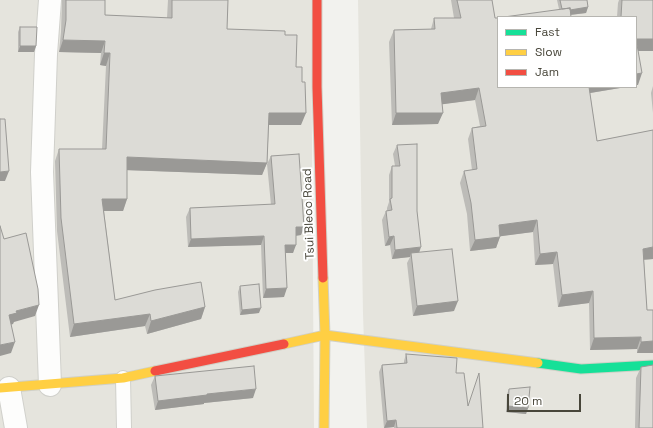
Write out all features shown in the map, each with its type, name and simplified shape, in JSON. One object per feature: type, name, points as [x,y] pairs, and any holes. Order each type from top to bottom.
[{"type":"street","points":[[50,0],[46,54],[42,172],[50,385]]},
{"type":"street","name":"Tsui Bleoo Road","points":[[317,0],[317,87],[325,335],[324,428]]},
{"type":"street","points":[[16,428],[5,388],[123,378],[325,335],[581,369],[653,365]]},
{"type":"lane","points":[[123,378],[124,428]]},
{"type":"shaded area","points":[[0,0],[311,0],[314,428],[0,428]]},
{"type":"shaded area","points":[[358,0],[653,0],[653,428],[367,428],[363,314]]},
{"type":"building","points":[[66,0],[105,0],[105,15],[172,18],[172,0],[228,0],[227,29],[285,31],[285,35],[297,35],[296,67],[302,67],[302,82],[305,82],[306,113],[269,113],[267,163],[127,157],[127,199],[102,199],[115,300],[155,290],[201,282],[205,307],[151,321],[150,314],[74,324],[61,218],[59,149],[106,149],[110,53],[104,53],[105,41],[63,40],[66,20]]},
{"type":"building","points":[[457,0],[492,0],[495,18],[497,18],[497,88],[589,88],[597,141],[653,130],[653,247],[643,249],[647,310],[653,310],[653,341],[641,342],[641,337],[594,338],[593,291],[562,295],[557,252],[540,254],[537,220],[499,225],[500,237],[475,240],[471,203],[464,171],[477,169],[472,128],[486,126],[479,88],[441,93],[443,113],[396,113],[394,30],[435,29],[434,18],[461,18]]},
{"type":"building","points":[[560,0],[587,0],[588,7],[570,10],[570,8],[562,9]]},
{"type":"building","points":[[622,0],[653,0],[653,39],[637,39],[637,16],[621,16]]},
{"type":"building","points":[[570,8],[571,16],[511,16]]},
{"type":"building","points":[[20,27],[37,27],[36,46],[20,46]]},
{"type":"building","points":[[637,45],[642,73],[637,74]]},
{"type":"building","points":[[0,119],[5,119],[9,171],[0,172]]},
{"type":"building","points":[[417,144],[417,211],[421,247],[395,250],[394,236],[389,237],[386,211],[392,210],[390,199],[392,198],[392,166],[400,166],[397,145]]},
{"type":"building","points":[[299,154],[304,227],[296,227],[296,245],[285,245],[287,288],[266,289],[264,236],[191,239],[190,208],[275,204],[271,156]]},
{"type":"building","points":[[0,226],[4,239],[26,233],[38,289],[39,305],[16,311],[17,313],[9,315],[15,342],[0,345]]},
{"type":"building","points":[[452,249],[458,301],[417,306],[411,253]]},
{"type":"building","points":[[259,284],[261,308],[242,310],[240,286]]},
{"type":"building","points":[[406,354],[457,358],[456,373],[464,373],[468,406],[479,373],[483,428],[397,428],[396,420],[387,421],[382,365],[407,363]]},
{"type":"building","points":[[653,365],[653,428],[639,428],[641,367]]},
{"type":"building","points":[[254,366],[256,389],[158,401],[155,376]]},
{"type":"building","points":[[530,387],[528,408],[508,406],[509,389]]},
{"type":"traffic: fast","points":[[538,363],[581,369],[653,365]]},
{"type":"traffic: slow","points":[[323,278],[325,335],[324,428]]},
{"type":"traffic: slow","points":[[284,344],[325,335],[538,363]]},
{"type":"traffic: slow","points":[[0,388],[123,378],[155,371]]},
{"type":"traffic: jam","points":[[317,0],[317,87],[323,278]]},
{"type":"traffic: jam","points":[[155,371],[284,344]]}]
